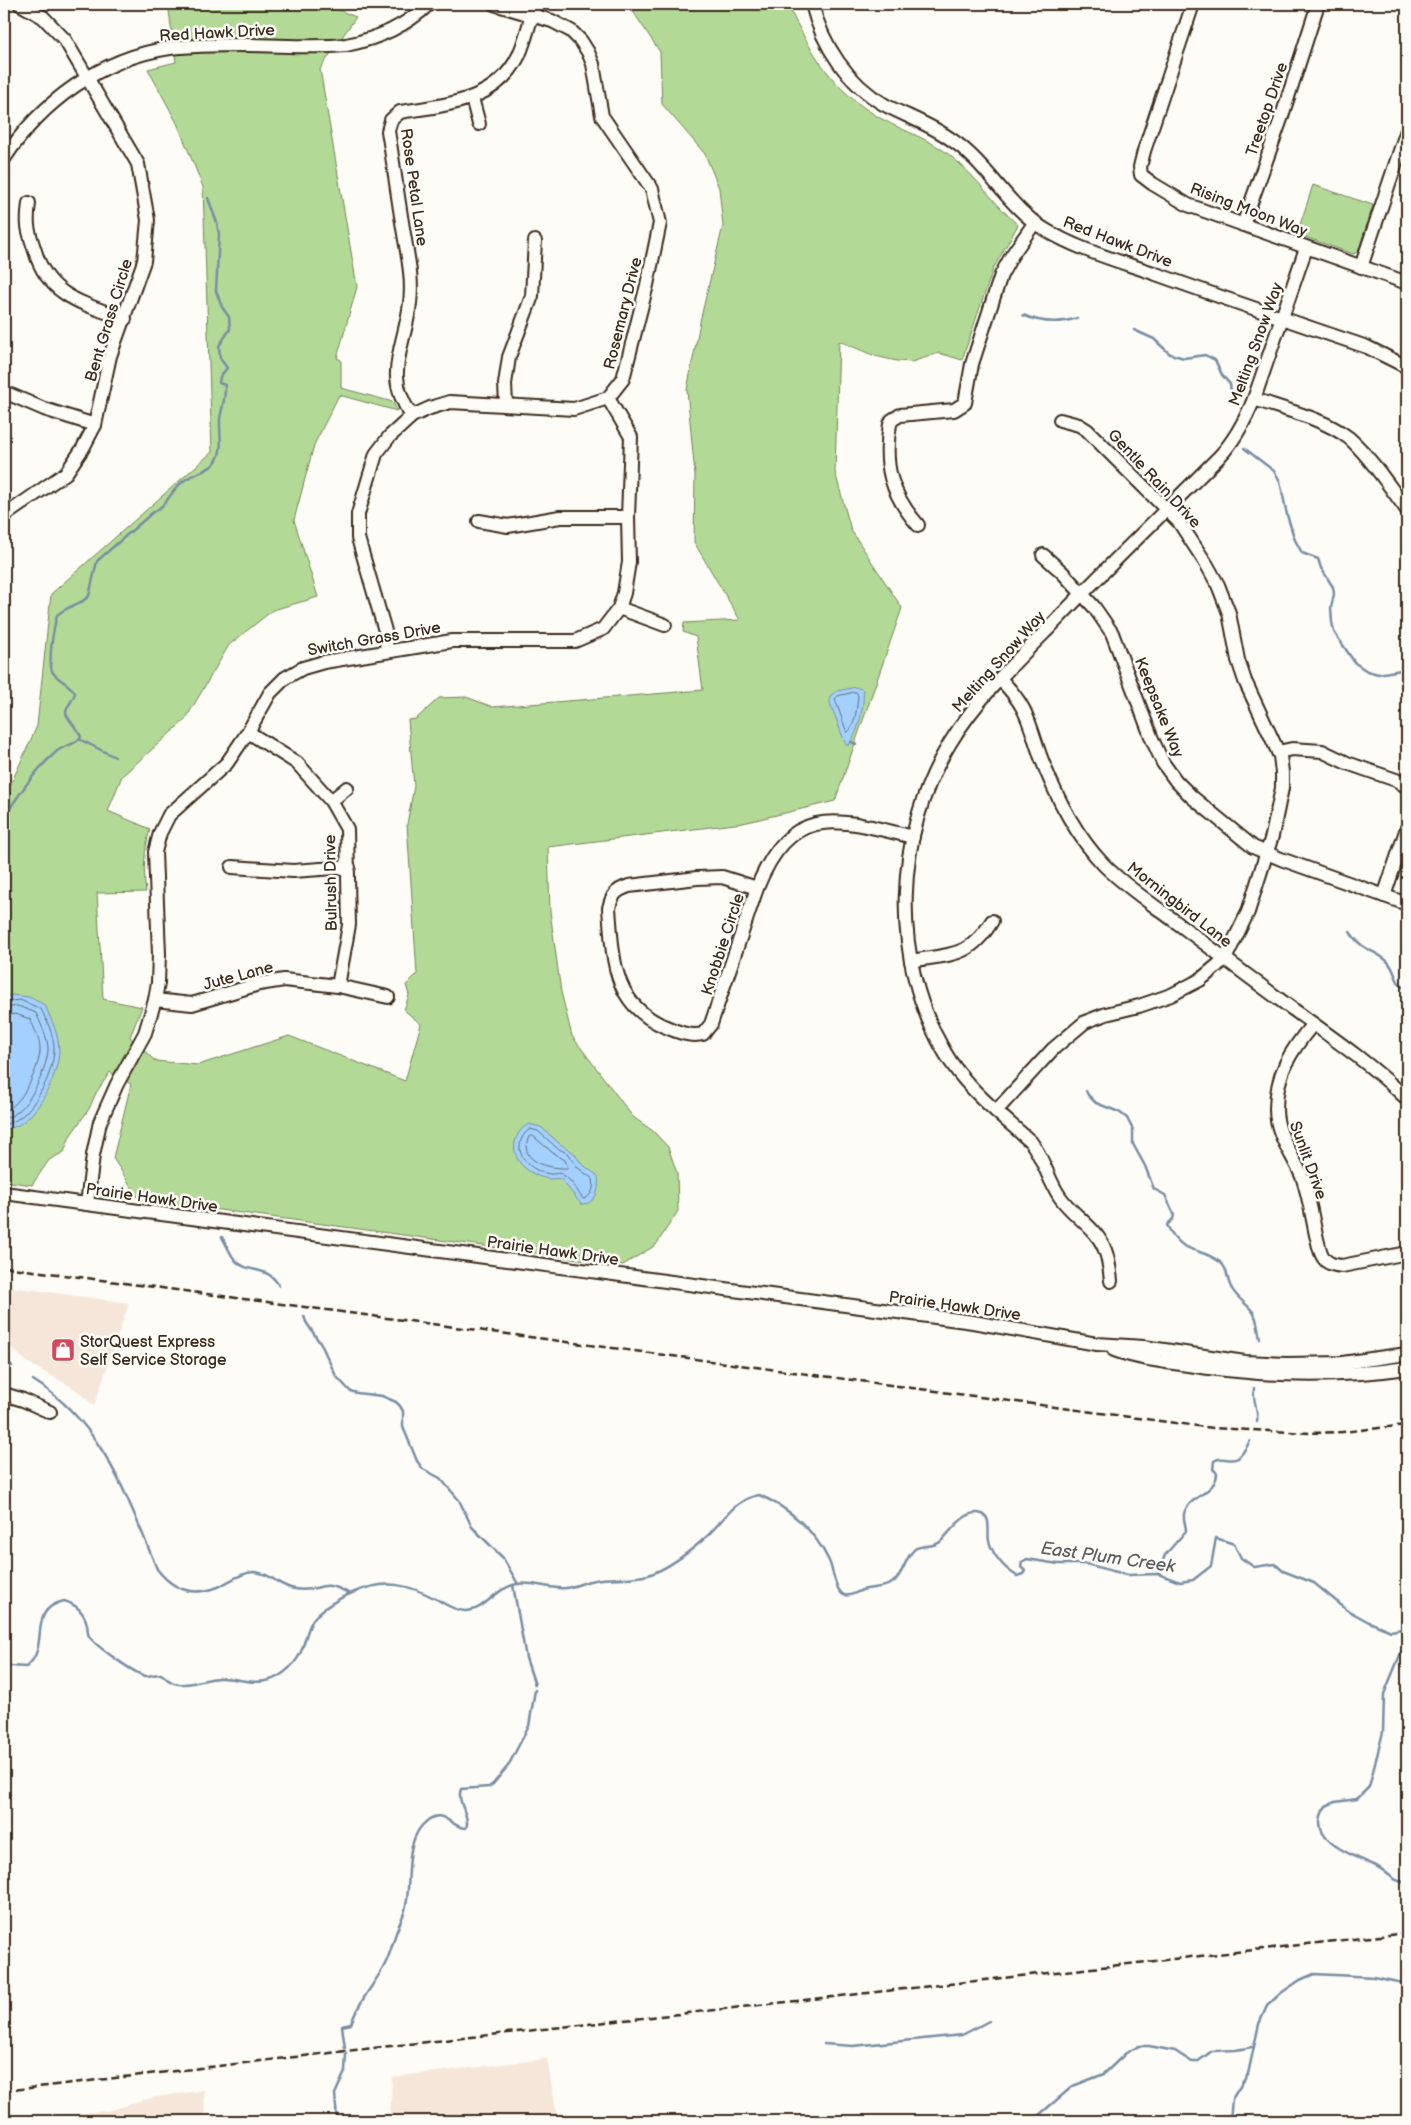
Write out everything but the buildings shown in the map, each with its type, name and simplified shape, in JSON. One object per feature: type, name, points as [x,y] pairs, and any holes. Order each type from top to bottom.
[{"type":"street","name":"Bent Grass Circle","points":[[4,516],[66,473],[83,448],[95,425],[110,356],[125,319],[144,261],[148,220],[138,164],[87,77],[65,40],[43,17],[20,4]]},
{"type":"street","name":"Red Hawk Drive","points":[[4,159],[38,115],[54,101],[87,77],[119,62],[146,53],[184,47],[245,45],[331,46],[370,39],[406,22],[429,4]]},
{"type":"street","name":"Rosemary Drive","points":[[494,4],[533,9],[571,31],[588,52],[593,64],[602,116],[652,190],[660,223],[623,379],[608,398]]},
{"type":"street","name":"Red Hawk Drive","points":[[812,4],[820,28],[832,52],[844,69],[861,87],[883,104],[938,130],[961,146],[1013,203],[1034,222],[1056,236],[1092,251],[1367,347],[1407,367]]},
{"type":"street","name":"Rising Moon Way","points":[[1193,4],[1144,151],[1140,167],[1141,175],[1152,184],[1188,205],[1407,283]]},
{"type":"street","name":"Treetop Drive","points":[[1244,225],[1291,90],[1318,4]]},
{"type":"street","name":"Rose Petal Lane","points":[[412,416],[402,404],[396,384],[395,368],[410,302],[411,273],[388,132],[391,120],[400,112],[472,98],[492,88],[510,70],[519,55],[533,9]]},
{"type":"street","points":[[472,98],[479,124]]},
{"type":"street","points":[[1361,267],[1401,169],[1407,130]]},
{"type":"street","points":[[29,203],[26,225],[38,264],[51,284],[66,295],[125,319]]},
{"type":"street","points":[[918,526],[896,496],[890,479],[888,459],[890,424],[892,420],[900,416],[954,410],[965,403],[972,364],[1001,275],[1034,222]]},
{"type":"street","points":[[506,404],[505,384],[509,357],[532,296],[535,241]]},
{"type":"street","name":"Melting Snow Way","points":[[1111,1281],[1105,1249],[1097,1237],[1061,1198],[1053,1186],[1039,1153],[1031,1142],[968,1085],[944,1052],[932,1026],[911,961],[908,944],[906,896],[908,859],[928,787],[944,753],[974,709],[1082,593],[1226,450],[1243,424],[1254,399],[1306,248]]},
{"type":"street","points":[[4,392],[44,409],[95,425]]},
{"type":"street","points":[[387,651],[385,632],[358,538],[358,514],[376,454],[389,437],[412,416],[450,402],[574,409],[608,398]]},
{"type":"street","name":"Switch Grass Drive","points":[[87,1204],[100,1122],[117,1084],[140,1043],[155,1000],[159,970],[154,862],[156,841],[169,815],[228,762],[270,693],[285,678],[303,668],[324,662],[452,641],[575,641],[603,628],[619,608],[624,593],[629,562],[628,517],[631,437],[608,398]]},
{"type":"street","points":[[1254,399],[1330,426],[1349,438],[1359,448],[1407,510]]},
{"type":"street","name":"Gentle Rain Drive","points":[[996,1111],[1053,1049],[1085,1022],[1171,995],[1200,980],[1225,960],[1248,912],[1267,854],[1282,788],[1282,772],[1278,752],[1245,681],[1238,660],[1229,613],[1218,585],[1193,542],[1166,509],[1087,430],[1079,425],[1060,420]]},
{"type":"street","points":[[479,522],[508,526],[560,517],[628,517]]},
{"type":"street","name":"Keepsake Way","points":[[1043,555],[1082,593],[1112,633],[1152,739],[1163,763],[1176,782],[1253,847],[1267,854],[1407,904]]},
{"type":"street","points":[[619,608],[666,625]]},
{"type":"street","name":"Morningbird Lane","points":[[1000,679],[1016,695],[1024,708],[1059,800],[1079,835],[1103,864],[1136,893],[1313,1024],[1386,1080],[1407,1099]]},
{"type":"street","name":"Bulrush Drive","points":[[248,732],[298,763],[330,801],[347,829],[349,925],[338,986]]},
{"type":"street","points":[[1278,752],[1292,749],[1322,751],[1347,763],[1396,780],[1407,787]]},
{"type":"street","points":[[330,801],[347,788]]},
{"type":"street","points":[[757,888],[766,866],[786,840],[799,831],[816,824],[850,822],[913,837]]},
{"type":"street","points":[[1384,896],[1407,828]]},
{"type":"street","points":[[232,867],[293,871],[349,867]]},
{"type":"street","name":"Knobbie Circle","points":[[722,877],[757,888],[717,1011],[708,1030],[695,1036],[688,1035],[659,1025],[637,1010],[622,989],[617,976],[609,908],[614,894],[620,889],[629,886],[697,878],[722,877]]},
{"type":"street","points":[[911,961],[965,951],[974,945],[984,934],[992,921]]},
{"type":"street","name":"Jute Lane","points":[[155,1000],[192,1004],[259,984],[284,980],[338,986],[388,997]]},
{"type":"street","name":"Sunlit Drive","points":[[1313,1024],[1294,1047],[1287,1060],[1279,1086],[1276,1109],[1282,1139],[1302,1178],[1322,1256],[1334,1265],[1342,1266],[1407,1253]]},
{"type":"street","name":"Prairie Hawk Drive","points":[[4,1193],[973,1322],[1097,1344],[1144,1347],[1245,1362],[1286,1364],[1342,1363],[1407,1354]]},
{"type":"street","name":"Prairie Hawk Drive","points":[[1097,1344],[1140,1358],[1257,1374],[1321,1376],[1407,1368]]},
{"type":"street","points":[[4,1394],[50,1412]]},
{"type":"shaded area","name":"StorQuest Express Self Service Storage","points":[[4,1286],[129,1303],[94,1406],[74,1388],[28,1363],[4,1341]]},
{"type":"shaded area","points":[[547,2059],[558,2121],[390,2121],[392,2077]]},
{"type":"shaded area","points":[[204,2090],[205,2121],[58,2121],[64,2115],[112,2110],[150,2098]]},
{"type":"green space","points":[[168,4],[324,4],[356,17],[320,69],[357,287],[337,358],[341,360],[341,388],[393,402],[397,411],[339,395],[314,445],[294,520],[318,597],[273,610],[229,645],[185,720],[122,776],[108,811],[150,829],[146,845],[146,892],[97,893],[103,999],[142,1007],[130,1037],[155,1061],[198,1065],[289,1036],[405,1081],[421,1024],[404,1010],[409,995],[406,985],[417,974],[407,824],[414,786],[408,720],[416,719],[439,698],[466,697],[493,707],[703,690],[696,637],[683,632],[684,623],[740,620],[694,542],[695,475],[687,390],[701,317],[723,226],[719,188],[705,154],[662,104],[660,52],[628,4],[787,4],[805,38],[825,69],[850,96],[882,119],[927,140],[944,151],[969,173],[1018,225],[993,269],[962,360],[939,353],[912,362],[897,361],[875,356],[839,341],[835,472],[851,530],[902,608],[835,801],[743,823],[548,847],[550,911],[561,992],[572,1036],[633,1117],[653,1131],[668,1147],[677,1173],[678,1211],[656,1245],[623,1265],[139,1199],[113,1158],[131,1084],[110,1072],[96,1093],[89,1109],[70,1136],[64,1152],[49,1160],[32,1185],[4,1181],[4,799],[37,726],[51,594],[212,452],[203,187],[177,123],[148,69],[176,62]]},
{"type":"green space","points":[[1313,185],[1373,205],[1358,252],[1353,254],[1297,234]]},
{"type":"water","points":[[856,687],[863,690],[862,711],[855,733],[849,745],[846,745],[830,703],[830,696],[837,691]]},
{"type":"water","points":[[11,995],[29,997],[45,1005],[56,1033],[59,1050],[55,1073],[50,1086],[35,1110],[16,1126],[4,1129],[4,998]]},
{"type":"water","points":[[529,1124],[541,1127],[560,1144],[573,1152],[582,1164],[598,1176],[596,1195],[590,1202],[581,1204],[561,1179],[549,1179],[536,1175],[519,1162],[516,1156],[515,1142],[520,1132]]},
{"type":"waterway","points":[[4,817],[41,767],[58,750],[81,737],[66,714],[75,693],[52,670],[51,646],[57,615],[89,596],[97,561],[165,503],[185,480],[214,464],[219,454],[221,442],[220,419],[225,389],[225,385],[219,383],[220,377],[227,368],[220,358],[219,346],[230,329],[229,317],[222,307],[216,291],[219,234],[208,198]]},
{"type":"waterway","points":[[1023,315],[1036,320],[1050,322],[1077,318]]},
{"type":"waterway","points":[[1134,330],[1154,339],[1170,354],[1184,358],[1205,355],[1215,360],[1222,375],[1230,384],[1232,398]]},
{"type":"waterway","points":[[1244,448],[1274,471],[1280,481],[1287,515],[1295,540],[1302,553],[1318,559],[1321,568],[1333,587],[1334,594],[1331,608],[1334,632],[1355,663],[1367,671],[1378,674],[1407,669]]},
{"type":"waterway","points":[[79,739],[115,757]]},
{"type":"waterway","points":[[851,742],[856,744]]},
{"type":"waterway","points":[[1350,932],[1364,947],[1387,961],[1399,984],[1407,990]]},
{"type":"waterway","points":[[1086,1091],[1096,1103],[1119,1112],[1127,1118],[1133,1130],[1133,1144],[1145,1166],[1154,1189],[1165,1195],[1174,1214],[1173,1219],[1167,1225],[1173,1235],[1185,1246],[1212,1257],[1223,1265],[1232,1289],[1255,1315],[1260,1339]]},
{"type":"waterway","points":[[222,1237],[236,1261],[247,1268],[264,1272],[274,1279],[279,1286]]},
{"type":"waterway","points":[[304,1316],[322,1346],[336,1376],[350,1391],[382,1396],[396,1402],[400,1406],[403,1411],[403,1427],[417,1461],[423,1469],[440,1478],[459,1500],[472,1527],[503,1558],[518,1584]]},
{"type":"waterway","points":[[4,1358],[12,1366]]},
{"type":"waterway","points":[[33,1380],[57,1398],[78,1418],[95,1440],[123,1489],[157,1569],[177,1587],[192,1591],[209,1590],[239,1576],[253,1572],[264,1574],[289,1588],[303,1590],[332,1586],[350,1594]]},
{"type":"waterway","points":[[1254,1388],[1257,1422]]},
{"type":"waterway","points":[[1158,1574],[1165,1555],[1186,1531],[1184,1514],[1187,1508],[1208,1490],[1216,1480],[1217,1473],[1213,1469],[1214,1461],[1217,1459],[1232,1460],[1238,1458],[1250,1441]]},
{"type":"waterway","name":"East Plum Creek","points":[[4,1663],[10,1666],[26,1667],[33,1659],[37,1649],[45,1612],[52,1606],[64,1601],[72,1604],[82,1613],[86,1621],[88,1635],[92,1640],[115,1659],[146,1676],[161,1674],[170,1681],[181,1684],[215,1678],[258,1682],[270,1680],[285,1672],[297,1659],[314,1618],[332,1604],[352,1593],[375,1586],[396,1585],[427,1594],[451,1607],[465,1611],[485,1604],[502,1590],[517,1584],[566,1588],[595,1580],[648,1575],[663,1569],[685,1555],[711,1533],[735,1506],[750,1497],[759,1495],[781,1507],[809,1530],[823,1550],[838,1589],[844,1595],[851,1595],[862,1590],[892,1583],[896,1580],[915,1549],[937,1544],[964,1518],[976,1513],[982,1514],[987,1518],[989,1541],[996,1557],[1008,1570],[1017,1576],[1025,1571],[1021,1567],[1022,1562],[1027,1559],[1058,1564],[1086,1564],[1128,1575],[1158,1574],[1180,1582],[1193,1580],[1211,1566],[1216,1538],[1234,1544],[1241,1558],[1254,1567],[1275,1564],[1283,1571],[1314,1583],[1347,1610],[1369,1622],[1391,1631],[1407,1628]]},
{"type":"waterway","points":[[513,1585],[526,1658],[535,1685]]},
{"type":"waterway","points":[[1407,1638],[1384,1694],[1383,1732],[1369,1787],[1357,1799],[1335,1802],[1326,1806],[1321,1818],[1321,1828],[1325,1837],[1333,1844],[1343,1851],[1379,1867],[1393,1878],[1407,1883]]},
{"type":"waterway","points":[[345,2048],[342,2026],[351,2024],[361,2002],[386,1963],[404,1913],[407,1899],[409,1862],[414,1839],[428,1820],[434,1817],[443,1817],[456,1825],[466,1828],[467,1819],[460,1799],[461,1789],[489,1787],[508,1766],[529,1726],[535,1690]]},
{"type":"waterway","points":[[1230,2121],[1232,2099],[1248,2074],[1259,2024],[1267,2006],[1281,1993],[1300,1980],[1314,1974],[1374,1977],[1407,1984]]},
{"type":"waterway","points":[[824,2044],[853,2046],[962,2035],[989,2021]]},
{"type":"waterway","points":[[1032,2121],[1073,2086],[1104,2074],[1126,2053],[1139,2046],[1175,2051],[1192,2062],[1197,2062],[1212,2051],[1252,2047]]},
{"type":"waterway","points":[[337,2121],[335,2094],[345,2072],[346,2054]]},
{"type":"railway","points":[[4,1267],[1213,1428],[1309,1433],[1342,1432],[1407,1425]]},
{"type":"railway","points":[[4,2091],[1407,1933]]},
{"type":"place","name":"StorQuest Express Self Service Storage","points":[[63,1350]]}]
